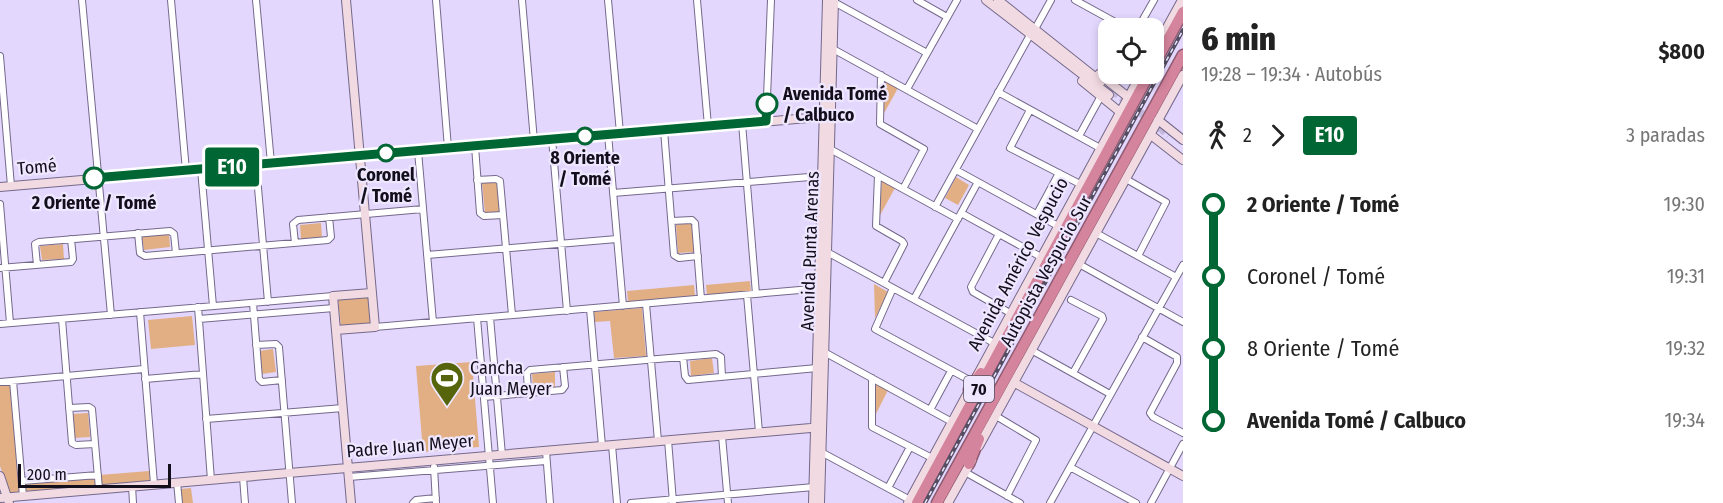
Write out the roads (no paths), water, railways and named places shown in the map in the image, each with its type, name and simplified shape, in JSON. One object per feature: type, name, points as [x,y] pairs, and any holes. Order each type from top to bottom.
[{"type":"highway","points":[[1164,47],[1183,12]]},
{"type":"highway","name":"Autopista Vespucio Sur","points":[[946,503],[1002,383],[1183,55]]},
{"type":"highway","name":"Autopista Vespucio Sur","points":[[912,502],[1040,276],[1144,84]]},
{"type":"highway","points":[[971,386],[1025,296],[1040,276]]},
{"type":"highway","points":[[967,468],[996,404],[1002,383]]},
{"type":"street","points":[[82,0],[111,315]]},
{"type":"street","points":[[171,0],[186,171]]},
{"type":"street","points":[[256,0],[271,163]]},
{"type":"street","points":[[346,0],[375,327]]},
{"type":"street","points":[[436,0],[448,148]]},
{"type":"street","points":[[522,0],[534,141]]},
{"type":"street","points":[[608,0],[620,133]]},
{"type":"street","points":[[697,0],[708,126]]},
{"type":"street","points":[[766,121],[771,0]]},
{"type":"street","points":[[917,0],[947,17]]},
{"type":"street","points":[[907,90],[957,0]]},
{"type":"street","points":[[986,0],[1033,32],[1056,41],[1109,87],[1120,112]]},
{"type":"street","points":[[998,0],[1033,32],[1046,52],[1128,97]]},
{"type":"street","points":[[935,207],[1051,0]]},
{"type":"street","points":[[1075,0],[1108,18]]},
{"type":"street","points":[[1144,18],[1154,0]]},
{"type":"street","points":[[1164,33],[1182,0]]},
{"type":"street","points":[[832,1],[927,53]]},
{"type":"street","name":"Avenida Punta Arenas","points":[[819,502],[813,487],[824,352],[822,176],[833,49],[832,1]]},
{"type":"street","name":"Avenida Punta Arenas","points":[[819,502],[821,452],[817,368],[827,252],[830,149],[827,116],[832,1]]},
{"type":"street","points":[[833,49],[978,129]]},
{"type":"street","points":[[0,56],[11,186]]},
{"type":"street","points":[[881,75],[879,121],[882,126],[924,149],[903,189]]},
{"type":"street","points":[[946,503],[1033,351],[1183,75]]},
{"type":"street","name":"Avenida Américo Vespucio","points":[[912,502],[932,458],[1135,84]]},
{"type":"street","points":[[1079,136],[1109,87]]},
{"type":"street","points":[[998,92],[1100,148]]},
{"type":"street","points":[[1030,110],[1010,148],[1080,184]]},
{"type":"street","name":"Tomé","points":[[0,186],[827,116]]},
{"type":"street","points":[[1158,120],[1183,140]]},
{"type":"street","points":[[742,123],[756,294]]},
{"type":"street","points":[[664,130],[674,255],[678,258],[698,256]]},
{"type":"street","points":[[608,134],[622,306]]},
{"type":"street","points":[[1150,135],[1183,160]]},
{"type":"street","points":[[1183,147],[1167,138],[1183,154]]},
{"type":"street","points":[[552,139],[567,311]]},
{"type":"street","points":[[475,146],[481,214],[503,215]]},
{"type":"street","points":[[830,149],[935,207],[999,234],[1041,257]]},
{"type":"street","points":[[418,151],[433,322]]},
{"type":"street","points":[[256,165],[268,302]]},
{"type":"street","points":[[201,169],[213,306]]},
{"type":"street","points":[[956,170],[1058,226]]},
{"type":"street","points":[[1037,214],[1059,173]]},
{"type":"street","points":[[878,175],[876,225],[902,241],[903,247],[884,283]]},
{"type":"street","points":[[613,193],[822,176]]},
{"type":"street","points":[[477,180],[496,179],[500,181],[512,315]]},
{"type":"street","points":[[1126,179],[1166,202],[1138,256]]},
{"type":"street","points":[[914,299],[978,182]]},
{"type":"street","points":[[0,204],[3,268],[10,323]]},
{"type":"street","points":[[295,243],[293,224],[296,220],[423,208]]},
{"type":"street","points":[[138,233],[139,251],[142,255],[176,253],[329,239],[331,237],[329,217]]},
{"type":"street","points":[[672,221],[690,220],[694,222],[701,299]]},
{"type":"street","points":[[37,265],[35,246],[38,242],[138,233],[171,231],[174,234],[176,253]]},
{"type":"street","points":[[1096,233],[1176,277]]},
{"type":"street","points":[[999,234],[971,286],[973,292],[1011,313]]},
{"type":"street","points":[[3,268],[72,261],[71,239]]},
{"type":"street","points":[[427,255],[617,239]]},
{"type":"street","points":[[827,252],[994,343]]},
{"type":"street","points":[[1079,264],[1183,322]]},
{"type":"street","points":[[1050,503],[1183,265]]},
{"type":"street","points":[[336,330],[823,288]]},
{"type":"street","points":[[893,288],[875,329],[951,371],[971,386]]},
{"type":"street","points":[[0,324],[371,293]]},
{"type":"street","points":[[747,295],[759,432]]},
{"type":"street","points":[[333,296],[351,503]]},
{"type":"street","points":[[1071,300],[1103,318],[1073,373]]},
{"type":"street","points":[[253,303],[260,380],[262,382],[282,380]]},
{"type":"street","points":[[646,304],[658,441]]},
{"type":"street","points":[[198,308],[211,480]]},
{"type":"street","points":[[199,319],[334,308]]},
{"type":"street","points":[[590,309],[602,446]]},
{"type":"street","points":[[140,312],[154,484]]},
{"type":"street","points":[[490,317],[502,455]]},
{"type":"street","points":[[477,318],[493,503]]},
{"type":"street","points":[[62,319],[72,443],[76,445],[95,444]]},
{"type":"street","points":[[1142,337],[1178,359],[1150,413],[1153,417],[1183,433]]},
{"type":"street","points":[[256,345],[279,346],[292,503]]},
{"type":"street","points":[[1033,351],[1110,394]]},
{"type":"street","points":[[824,352],[952,422]]},
{"type":"street","points":[[528,393],[528,371],[651,359],[718,354],[721,358],[723,377]]},
{"type":"street","points":[[683,357],[686,379],[817,368]]},
{"type":"street","points":[[484,397],[564,389],[563,367]]},
{"type":"street","points":[[0,382],[144,369]]},
{"type":"street","points":[[930,410],[951,371]]},
{"type":"street","points":[[145,379],[203,374]]},
{"type":"street","points":[[872,378],[870,423],[873,428],[932,458]]},
{"type":"street","points":[[13,381],[23,496]]},
{"type":"street","points":[[1015,383],[1183,476]]},
{"type":"street","points":[[69,408],[92,408],[99,489]]},
{"type":"street","points":[[206,419],[343,408]]},
{"type":"street","points":[[996,416],[1036,440],[1007,496]]},
{"type":"street","name":"Padre Juan Meyer","points":[[348,472],[433,461],[819,427]]},
{"type":"street","points":[[722,436],[728,503]]},
{"type":"street","points":[[668,440],[673,501]]},
{"type":"street","points":[[1151,503],[1183,444]]},
{"type":"street","points":[[612,445],[617,503]]},
{"type":"street","points":[[888,488],[910,447]]},
{"type":"street","points":[[546,451],[550,503]]},
{"type":"street","points":[[821,452],[912,502]]},
{"type":"street","points":[[413,503],[416,500],[436,501],[433,461]]},
{"type":"street","name":"Padre Juan Meyer","points":[[6,499],[290,473],[434,471],[546,461]]},
{"type":"street","points":[[1070,467],[1136,503]]},
{"type":"street","points":[[967,468],[1020,503]]},
{"type":"street","points":[[22,481],[98,475]]},
{"type":"street","points":[[0,476],[6,499]]},
{"type":"street","points":[[243,477],[245,503]]},
{"type":"street","points":[[177,482],[179,503]]},
{"type":"street","points":[[132,486],[133,503]]},
{"type":"street","points":[[631,503],[813,487]]},
{"type":"tunnel","points":[[1112,90],[1169,135]]},
{"type":"railway","points":[[925,503],[1183,30]]},
{"type":"place","name":"Avenida Tomé / Calbuco","points":[[767,104]]},
{"type":"place","name":"8 Oriente / Tomé","points":[[585,136]]},
{"type":"place","name":"Coronel / Tomé","points":[[386,153]]},
{"type":"place","name":"2 Oriente / Tomé","points":[[94,178]]},
{"type":"place","name":"Cancha Juan Meyer","points":[[447,407]]}]
